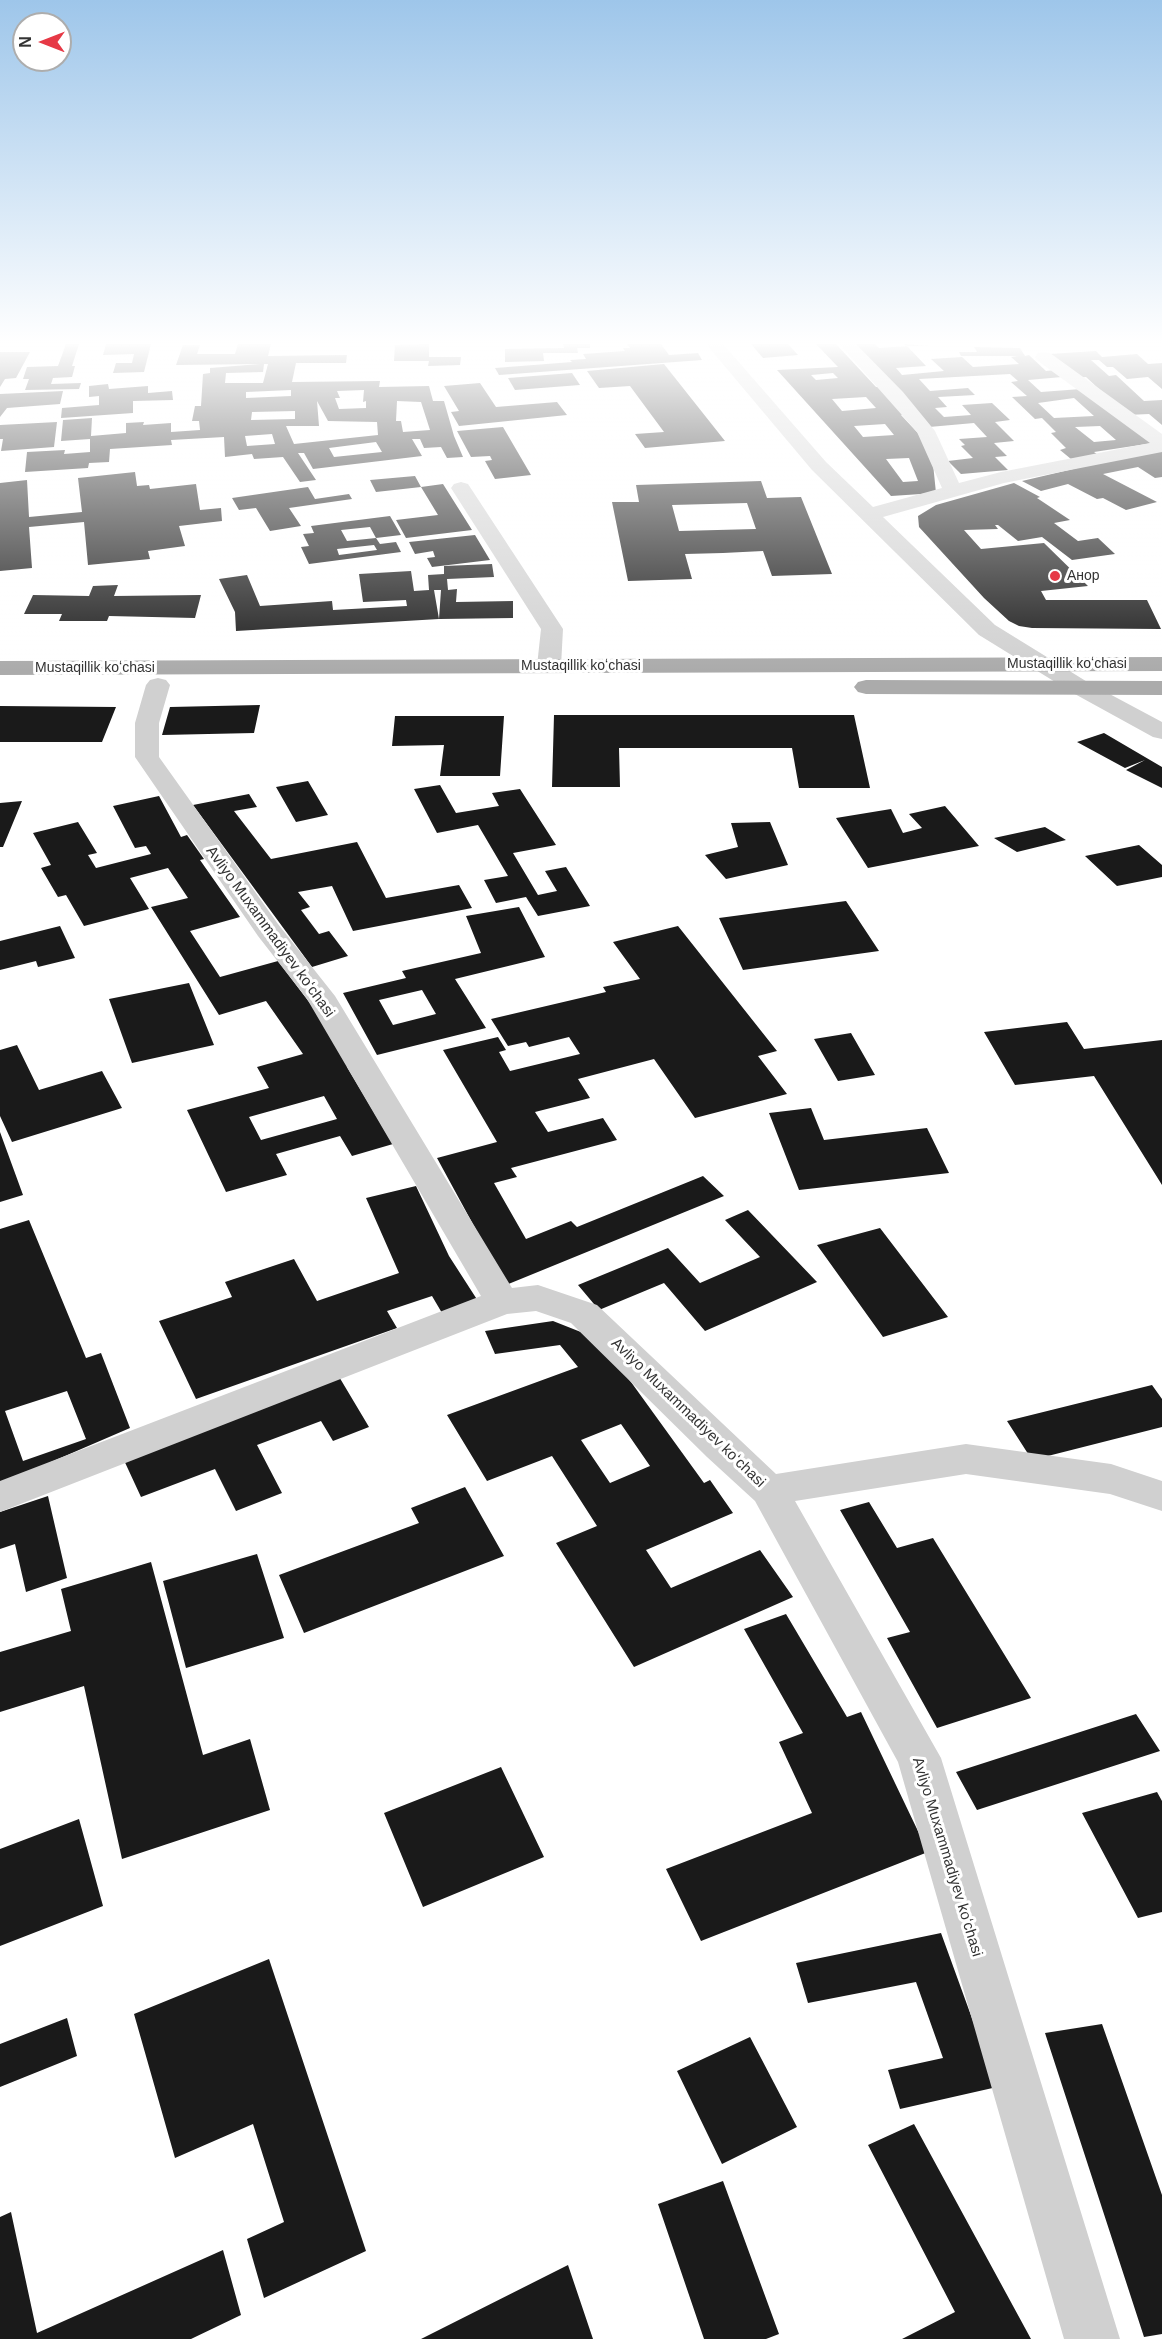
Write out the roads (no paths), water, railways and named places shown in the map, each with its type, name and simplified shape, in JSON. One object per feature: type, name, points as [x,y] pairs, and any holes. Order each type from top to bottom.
[{"type":"main road","name":"Mustaqillik koʻchasi","points":[[0,668],[1162,664]]},
{"type":"main road","name":"Mustaqillik koʻchasi","points":[[0,686],[1162,688]]},
{"type":"street","points":[[808,453],[868,515],[987,630],[1081,687],[1162,732]]},
{"type":"street","points":[[936,453],[953,491]]},
{"type":"street","points":[[868,515],[953,491],[1119,453]]},
{"type":"street","points":[[461,488],[552,629],[549,666]]},
{"type":"street","name":"Avliyo Muxammadiyev koʻchasi","points":[[158,685],[147,723],[147,757],[268,930],[320,996],[502,1302],[538,1298],[584,1314],[721,1448],[769,1490],[920,1758],[1092,2339]]},
{"type":"street","points":[[0,1497],[502,1302]]},
{"type":"street","points":[[769,1490],[966,1459],[1111,1479],[1162,1496]]},
{"type":"place","name":"Анор","points":[[1055,576]]}]
